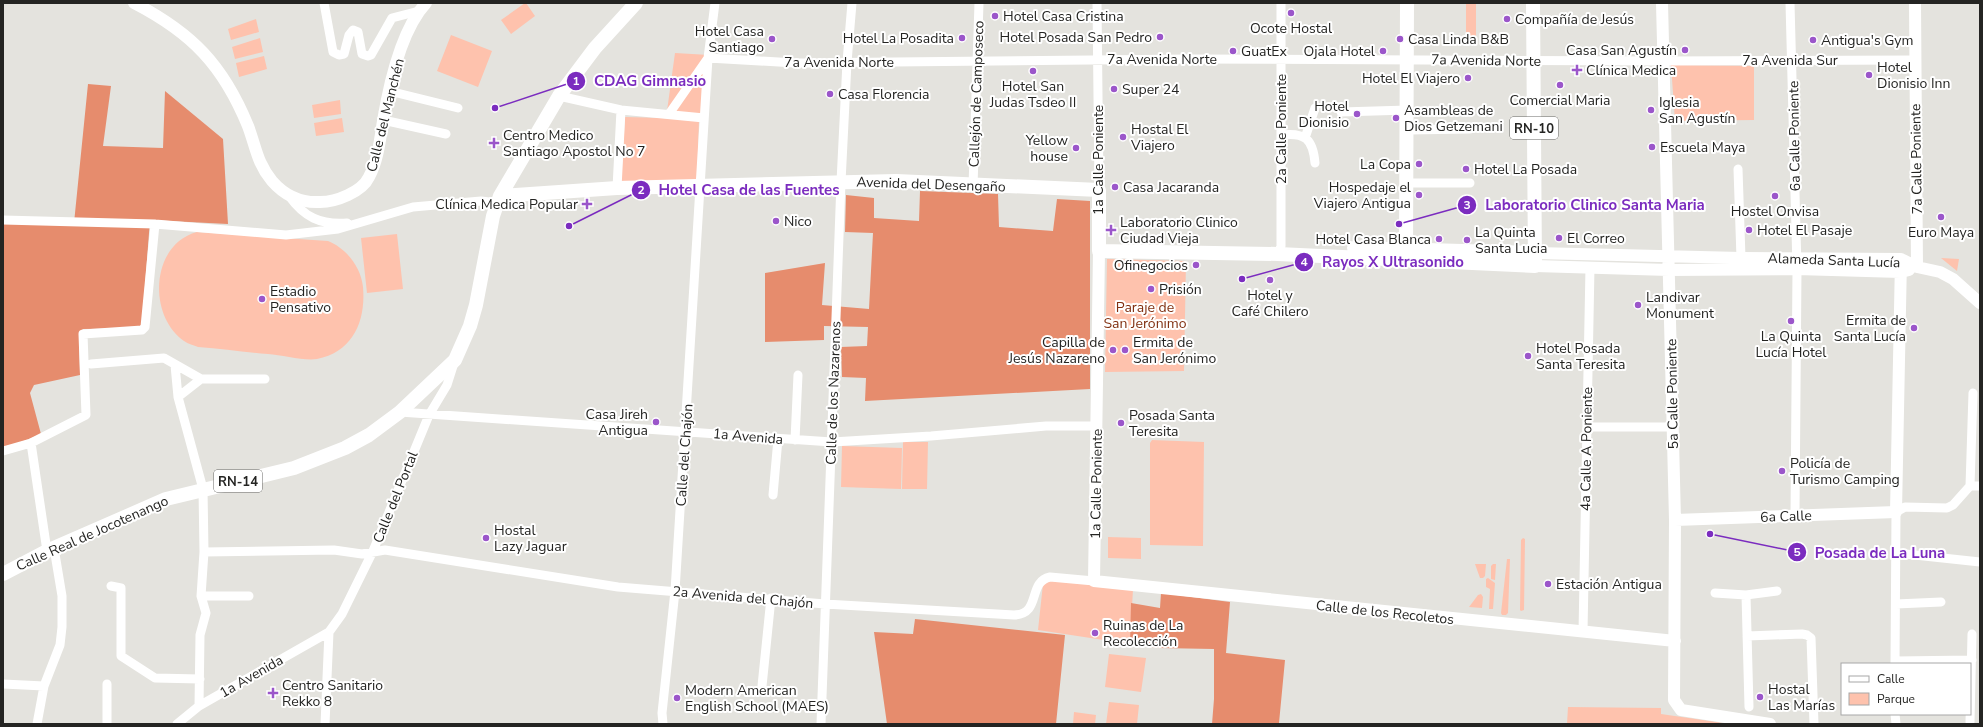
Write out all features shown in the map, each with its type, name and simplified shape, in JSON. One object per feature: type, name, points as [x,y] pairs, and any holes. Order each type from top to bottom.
[{"type":"main road","points":[[499,200],[559,96],[595,48],[636,3]]},
{"type":"main road","points":[[1405,255],[1408,130],[1407,3]]},
{"type":"main road","name":"RN-10","points":[[1533,3],[1535,259]]},
{"type":"main road","name":"Avenida del Desengaño","points":[[499,200],[617,188],[896,181],[973,186],[1099,190]]},
{"type":"main road","name":"1a Calle Poniente","points":[[1098,247],[1099,190]]},
{"type":"main road","name":"RN-14","points":[[455,360],[470,326],[476,306],[493,216],[499,200]]},
{"type":"main road","name":"Alameda Santa Lucía","points":[[1098,247],[1280,250],[1535,259]]},
{"type":"main road","name":"Calle Real de Jocotenango","points":[[3,574],[51,550],[166,499],[294,468],[336,452],[370,434],[400,412],[455,360]]},
{"type":"street","name":"Calle del Manchén","points":[[134,3],[162,17],[205,52],[224,78],[237,101],[262,168],[273,182],[289,196],[311,203],[339,199],[354,192],[369,178],[378,154],[383,120],[404,40],[422,7]]},
{"type":"street","points":[[324,3],[333,52],[339,55],[344,54],[349,35],[353,30],[358,32],[362,54],[366,56],[371,55],[392,18],[422,7]]},
{"type":"street","name":"Calle del Chajón","points":[[663,724],[662,713],[675,591],[686,431],[708,58],[716,3]]},
{"type":"street","name":"Calle de los Nazarenos","points":[[825,604],[841,182],[847,62],[852,3]]},
{"type":"street","name":"Callejón de Camposeco","points":[[973,186],[980,3]]},
{"type":"street","name":"1a Calle Poniente","points":[[1097,3],[1099,190]]},
{"type":"street","name":"2a Calle Poniente","points":[[1280,250],[1281,3]]},
{"type":"street","name":"5a Calle Poniente","points":[[1662,3],[1665,61],[1675,520],[1675,641],[1673,697],[1676,706],[1681,710],[1770,724]]},
{"type":"street","name":"6a Calle Poniente","points":[[1790,3],[1796,263],[1795,515]]},
{"type":"street","name":"7a Calle Poniente","points":[[1915,3],[1917,267]]},
{"type":"street","points":[[668,114],[708,58]]},
{"type":"street","name":"7a Avenida Norte","points":[[708,58],[795,63],[1281,59],[1665,61]]},
{"type":"street","name":"7a Avenida Sur","points":[[1665,61],[1915,60]]},
{"type":"street","points":[[390,91],[458,108]]},
{"type":"street","points":[[559,96],[621,110],[704,118]]},
{"type":"street","points":[[1305,138],[1315,108]]},
{"type":"street","points":[[617,188],[621,110]]},
{"type":"street","points":[[1341,112],[1408,110]]},
{"type":"street","points":[[383,120],[446,134]]},
{"type":"street","points":[[1408,130],[1470,129]]},
{"type":"street","points":[[1281,135],[1294,134],[1305,138],[1312,144],[1315,163]]},
{"type":"street","points":[[1738,169],[1741,258]]},
{"type":"street","points":[[1407,183],[1470,184]]},
{"type":"street","points":[[289,196],[299,210],[312,219],[339,224],[364,222]]},
{"type":"street","points":[[3,220],[155,224],[286,235],[338,229],[413,207],[499,200]]},
{"type":"street","points":[[3,450],[31,443],[86,415],[83,334],[142,330],[145,328],[155,224]]},
{"type":"street","name":"1a Calle Poniente","points":[[1094,581],[1098,247]]},
{"type":"street","name":"Alameda Santa Lucía","points":[[1535,259],[1669,256],[1741,258],[1757,264]]},
{"type":"street","name":"Alameda Santa Lucía","points":[[1535,259],[1590,267],[1669,270],[1757,264],[1901,259],[1917,267]]},
{"type":"street","points":[[1901,259],[1896,512],[1895,662],[1972,660]]},
{"type":"street","name":"Alameda Santa Lucía","points":[[1796,263],[1901,272],[1917,267]]},
{"type":"street","name":"4a Calle A Poniente","points":[[1583,632],[1590,267]]},
{"type":"street","points":[[1917,267],[1934,270],[1953,279],[1980,303]]},
{"type":"street","points":[[91,364],[164,358],[201,379],[266,379]]},
{"type":"street","name":"Calle del Portal","points":[[328,632],[342,614],[373,552],[429,415],[447,385],[455,360]]},
{"type":"street","points":[[175,365],[178,397],[203,489],[204,552],[201,596],[206,613],[200,636],[199,706]]},
{"type":"street","points":[[795,440],[798,375]]},
{"type":"street","points":[[178,397],[201,379]]},
{"type":"street","points":[[1896,512],[1905,507],[1947,508],[1953,505],[1970,486],[1976,421],[1973,393]]},
{"type":"street","name":"1a Avenida","points":[[400,412],[832,442],[931,436],[1046,426],[1097,426]]},
{"type":"street","points":[[1587,427],[1673,427]]},
{"type":"street","points":[[773,495],[778,439]]},
{"type":"street","points":[[31,443],[51,550],[62,596],[62,627],[60,645],[44,686],[37,724]]},
{"type":"street","points":[[1970,486],[1980,486]]},
{"type":"street","name":"6a Calle","points":[[1675,520],[1896,512]]},
{"type":"street","name":"2a Avenida del Chajón","points":[[204,552],[334,550],[362,554],[385,550],[618,587],[771,598],[825,604],[1018,615],[1030,608],[1038,586],[1044,579],[1050,577],[1094,581]]},
{"type":"street","points":[[1896,553],[1980,562]]},
{"type":"street","name":"Calle de los Recoletos","points":[[1094,581],[1675,641]]},
{"type":"street","points":[[111,586],[120,588],[121,656],[155,678],[200,679]]},
{"type":"street","points":[[1715,593],[1746,595],[1776,591]]},
{"type":"street","points":[[1746,595],[1749,707]]},
{"type":"street","points":[[201,596],[249,596]]},
{"type":"street","points":[[762,686],[771,598]]},
{"type":"street","points":[[1896,604],[1941,602]]},
{"type":"street","points":[[821,724],[825,604]]},
{"type":"street","points":[[325,724],[328,632]]},
{"type":"street","name":"1a Avenida","points":[[177,724],[199,706],[328,632]]},
{"type":"street","points":[[1747,636],[1802,634],[1811,638],[1814,724]]},
{"type":"street","points":[[1971,691],[1972,634]]},
{"type":"street","points":[[3,684],[44,686]]},
{"type":"street","points":[[107,684],[107,724]]},
{"type":"street","points":[[1970,715],[1970,722]]},
{"type":"green space","points":[[525,3],[535,16],[511,34],[501,20]]},
{"type":"green space","points":[[1466,3],[1476,3],[1476,40],[1466,40]]},
{"type":"green space","points":[[256,19],[259,32],[231,40],[228,29]]},
{"type":"green space","points":[[451,35],[492,51],[478,87],[437,71]]},
{"type":"green space","points":[[260,38],[263,52],[235,59],[232,47]]},
{"type":"green space","points":[[675,53],[709,55],[667,111]]},
{"type":"green space","points":[[264,56],[267,69],[239,77],[236,63]]},
{"type":"green space","points":[[1671,65],[1754,66],[1754,120],[1675,121]]},
{"type":"green space","points":[[706,66],[701,115],[673,113]]},
{"type":"green space","points":[[340,100],[341,114],[314,118],[312,105]]},
{"type":"green space","points":[[625,117],[699,119],[697,182],[621,185]]},
{"type":"green space","points":[[342,118],[344,132],[316,136],[314,123]]},
{"type":"green space","name":"Estadio Pensativo","points":[[197,232],[328,241],[335,244],[352,259],[362,280],[362,312],[355,333],[340,350],[317,359],[299,359],[198,347],[184,341],[172,329],[164,315],[160,298],[159,281],[163,265],[170,250],[182,239]]},
{"type":"green space","points":[[397,234],[403,289],[367,293],[361,238]]},
{"type":"green space","points":[[1941,258],[1959,259],[1957,271]]},
{"type":"green space","name":"Paraje de San Jerónimo","points":[[1107,259],[1186,261],[1184,371],[1105,372]]},
{"type":"green space","points":[[1152,440],[1204,442],[1203,546],[1150,545],[1150,443]]},
{"type":"green space","points":[[903,442],[928,442],[927,489],[902,489]]},
{"type":"green space","points":[[842,446],[902,448],[901,489],[841,487]]},
{"type":"green space","points":[[1108,537],[1141,538],[1141,559],[1108,558]]},
{"type":"green space","points":[[1523,538],[1525,539],[1524,610],[1521,611],[1521,540]]},
{"type":"green space","points":[[1507,559],[1510,559],[1508,613],[1506,615],[1502,615],[1501,613]]},
{"type":"green space","points":[[1475,564],[1486,564],[1485,576],[1483,578],[1480,578]]},
{"type":"green space","points":[[1496,564],[1495,580],[1491,579],[1491,566]]},
{"type":"green space","points":[[1488,578],[1495,583],[1493,609],[1489,609],[1490,589],[1486,587],[1486,579]]},
{"type":"green space","points":[[1049,580],[1133,589],[1130,644],[1038,630],[1043,584]]},
{"type":"green space","points":[[1481,594],[1483,597],[1482,608],[1469,607],[1478,595]]},
{"type":"green space","points":[[1109,654],[1146,658],[1141,692],[1105,687]]},
{"type":"green space","points":[[1109,702],[1139,705],[1137,724],[1106,724]]},
{"type":"green space","points":[[1568,707],[1661,708],[1661,714],[1730,724],[1567,724]]},
{"type":"green space","points":[[1074,712],[1096,715],[1095,724],[1073,724]]},
{"type":"shaded area","points":[[88,84],[111,86],[103,146],[163,148],[165,91],[223,139],[228,224],[150,220],[142,325],[140,328],[83,329],[79,334],[80,375],[34,385],[30,393],[41,434],[19,443],[3,447],[3,221],[74,223]]},
{"type":"shaded area","points":[[920,191],[998,194],[999,227],[1053,231],[1057,199],[1090,201],[1090,389],[865,401],[866,378],[842,377],[841,347],[867,346],[868,327],[824,326],[824,340],[765,342],[765,273],[825,263],[822,305],[869,309],[873,233],[845,232],[846,195],[874,198],[874,218],[919,221]]},
{"type":"shaded area","points":[[1161,593],[1230,602],[1226,653],[1285,660],[1279,723],[1296,724],[1212,724],[1214,699],[1214,649],[1159,648],[1130,644],[1131,603],[1160,608]]},
{"type":"shaded area","points":[[915,619],[1065,635],[1056,724],[887,724],[874,632],[913,634]]},
{"type":"place","name":"Ocote Hostal","points":[[1291,13]]},
{"type":"place","name":"Hotel Casa Cristina","points":[[995,16]]},
{"type":"place","name":"Compañía de Jesús","points":[[1507,19]]},
{"type":"place","name":"Hotel Posada San Pedro","points":[[1160,37]]},
{"type":"place","name":"Hotel La Posadita","points":[[962,38]]},
{"type":"place","name":"Hotel Casa Santiago","points":[[772,39]]},
{"type":"place","name":"Casa Linda B&B","points":[[1400,39]]},
{"type":"place","name":"Antigua's Gym","points":[[1813,40]]},
{"type":"place","name":"Casa San Agustín","points":[[1685,50]]},
{"type":"place","name":"GuatEx","points":[[1233,51]]},
{"type":"place","name":"Ojala Hotel","points":[[1383,51]]},
{"type":"place","name":"Clínica Medica","points":[[1577,70]]},
{"type":"place","name":"Hotel San Judas Tsdeo II","points":[[1033,71]]},
{"type":"place","name":"Hotel Dionisio Inn","points":[[1869,75]]},
{"type":"place","name":"Hotel El Viajero","points":[[1468,78]]},
{"type":"place","name":"Comercial Maria","points":[[1560,85]]},
{"type":"place","name":"Super 24","points":[[1114,89]]},
{"type":"place","name":"Casa Florencia","points":[[830,94]]},
{"type":"place","name":"CDAG Gimnasio","points":[[495,108]]},
{"type":"place","name":"Iglesia San Agustín","points":[[1651,110]]},
{"type":"place","name":"Hotel Dionisio","points":[[1357,114]]},
{"type":"place","name":"Asambleas de Dios Getzemani","points":[[1396,118]]},
{"type":"place","name":"Hostal El Viajero","points":[[1123,137]]},
{"type":"place","name":"Centro Medico Santiago Apostol No 7","points":[[494,143]]},
{"type":"place","name":"Escuela Maya","points":[[1652,147]]},
{"type":"place","name":"Yellow house","points":[[1076,148]]},
{"type":"place","name":"La Copa","points":[[1419,164]]},
{"type":"place","name":"Hotel La Posada","points":[[1466,169]]},
{"type":"place","name":"Casa Jacaranda","points":[[1115,187]]},
{"type":"place","name":"Hospedaje el Viajero Antigua","points":[[1419,195]]},
{"type":"place","name":"Hostel Onvisa","points":[[1775,196]]},
{"type":"place","name":"Clínica Medica Popular","points":[[587,204]]},
{"type":"place","name":"Euro Maya","points":[[1941,217]]},
{"type":"place","name":"Nico","points":[[776,221]]},
{"type":"place","name":"Laboratorio Clinico Santa Maria","points":[[1399,224]]},
{"type":"place","name":"Hotel Casa de las Fuentes","points":[[569,226]]},
{"type":"place","name":"Laboratorio Clinico Ciudad Vieja","points":[[1111,230]]},
{"type":"place","name":"Hotel El Pasaje","points":[[1749,230]]},
{"type":"place","name":"El Correo","points":[[1559,238]]},
{"type":"place","name":"Hotel Casa Blanca","points":[[1439,239]]},
{"type":"place","name":"La Quinta Santa Lucia","points":[[1467,240]]},
{"type":"place","name":"Ofinegocios","points":[[1196,265]]},
{"type":"place","name":"Rayos X Ultrasonido","points":[[1242,279]]},
{"type":"place","name":"Hotel y Café Chilero","points":[[1270,280]]},
{"type":"place","name":"Prisión","points":[[1151,289]]},
{"type":"place","name":"Estadio Pensativo","points":[[262,299]]},
{"type":"place","name":"Landivar Monument","points":[[1638,305]]},
{"type":"place","name":"La Quinta Lucía Hotel","points":[[1791,321]]},
{"type":"place","name":"Ermita de Santa Lucía","points":[[1914,328]]},
{"type":"place","name":"Capilla de Jesús Nazareno","points":[[1113,350]]},
{"type":"place","name":"Ermita de San Jerónimo","points":[[1125,350]]},
{"type":"place","name":"Hotel Posada Santa Teresita","points":[[1528,356]]},
{"type":"place","name":"Casa Jireh Antigua","points":[[656,422]]},
{"type":"place","name":"Posada Santa Teresita","points":[[1121,423]]},
{"type":"place","name":"Policía de Turismo Camping","points":[[1782,471]]},
{"type":"place","name":"Posada de La Luna","points":[[1710,534]]},
{"type":"place","name":"Hostal Lazy Jaguar","points":[[486,538]]},
{"type":"place","name":"Estación Antigua","points":[[1548,584]]},
{"type":"place","name":"Ruinas de La Recolección","points":[[1095,633]]},
{"type":"place","name":"Centro Sanitario Rekko 8","points":[[273,693]]},
{"type":"place","name":"Hostal Las Marías","points":[[1760,697]]},
{"type":"place","name":"Modern American English School (MAES)","points":[[677,698]]}]
